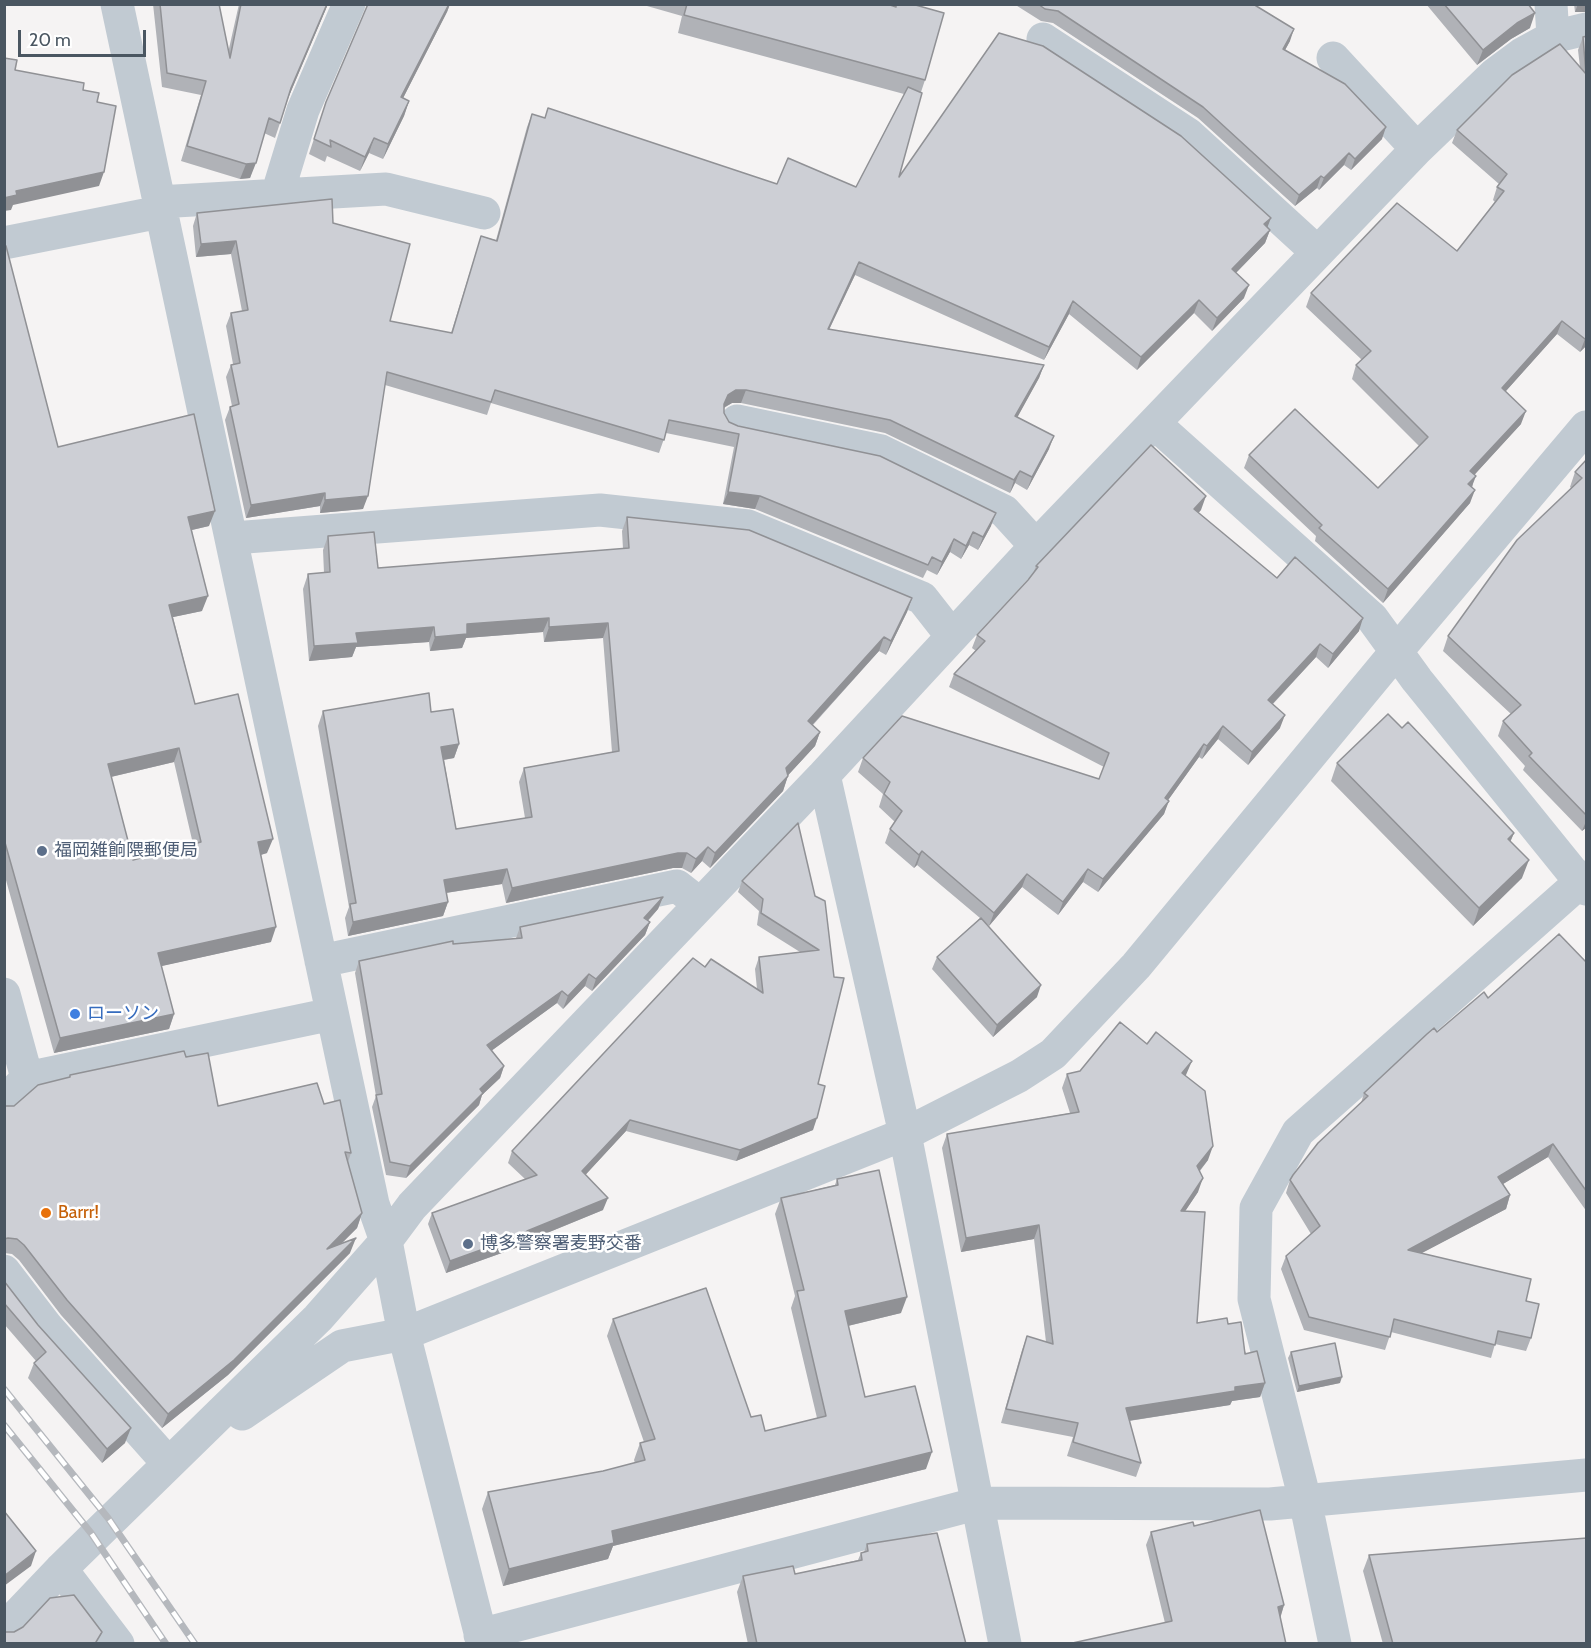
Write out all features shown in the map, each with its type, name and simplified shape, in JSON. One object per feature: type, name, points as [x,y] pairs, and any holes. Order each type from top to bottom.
[{"type":"street","points":[[117,4],[374,1204],[386,1241],[404,1334],[482,1639],[979,1503],[1270,1504],[1587,1475]]},
{"type":"street","points":[[277,195],[303,110],[349,4]]},
{"type":"street","points":[[1551,4],[1553,37]]},
{"type":"street","points":[[4,1629],[168,1463],[318,1318],[386,1241],[412,1206],[824,775],[951,635],[1316,251],[1417,149],[1496,74],[1522,54],[1553,37],[1587,29]]},
{"type":"street","points":[[1043,39],[1188,134],[1316,251]]},
{"type":"street","points":[[1333,58],[1417,149]]},
{"type":"street","points":[[4,243],[159,207],[277,195],[386,189],[484,213]]},
{"type":"street","points":[[737,420],[881,451],[1004,511],[1036,546]]},
{"type":"street","points":[[1154,423],[1372,618],[1396,653],[1585,882],[1298,1132],[1256,1208],[1254,1299],[1305,1500],[1335,1644]]},
{"type":"street","points":[[168,1463],[342,1346],[404,1334],[905,1134],[1019,1076],[1053,1054],[1136,966],[1587,427]]},
{"type":"street","points":[[233,538],[600,510],[748,526],[922,598],[951,635]]},
{"type":"street","points":[[824,775],[905,1134],[1005,1644]]},
{"type":"street","points":[[321,961],[677,886],[700,903]]},
{"type":"street","points":[[4,994],[27,1078]]},
{"type":"street","points":[[4,1103],[27,1078],[332,1014]]},
{"type":"street","points":[[4,1271],[47,1327],[168,1463]]},
{"type":"street","points":[[61,1569],[118,1644]]},
{"type":"building","points":[[160,4],[219,4],[230,58],[241,4],[327,4],[291,88],[280,123],[269,118],[256,163],[246,164],[187,146],[206,81],[167,73]]},
{"type":"building","points":[[368,4],[449,4],[401,97],[409,101],[388,144],[374,138],[365,157],[330,140],[331,147],[314,139],[326,102]]},
{"type":"building","points":[[687,4],[887,4],[896,7],[896,4],[912,4],[944,13],[925,80],[684,15]]},
{"type":"building","points":[[1038,4],[1253,4],[1294,29],[1283,49],[1345,84],[1386,127],[1355,159],[1349,153],[1324,178],[1321,176],[1299,195],[1203,107],[1058,11],[1045,9]]},
{"type":"building","points":[[1444,4],[1528,4],[1535,13],[1517,23],[1483,50]]},
{"type":"building","points":[[999,33],[1043,46],[1181,136],[1271,218],[1264,224],[1270,230],[1232,269],[1249,285],[1217,318],[1199,300],[1141,357],[1073,301],[1049,347],[859,262],[828,329],[1044,365],[1015,416],[1054,436],[1032,477],[1020,471],[1014,480],[890,420],[746,390],[736,390],[728,395],[724,404],[724,413],[729,422],[738,426],[880,456],[996,513],[983,537],[973,532],[966,546],[954,539],[942,562],[932,557],[928,565],[760,496],[728,492],[739,434],[669,420],[664,440],[495,390],[491,402],[387,372],[368,496],[325,500],[325,493],[251,505],[230,407],[239,404],[231,365],[240,363],[231,313],[248,310],[236,241],[201,244],[197,213],[332,199],[333,223],[410,244],[390,321],[452,333],[481,236],[497,241],[532,114],[545,118],[548,108],[777,184],[788,158],[856,187],[908,87],[922,93],[899,177]]},
{"type":"building","points":[[1587,36],[1587,337],[1585,339],[1562,321],[1502,388],[1526,411],[1470,471],[1476,476],[1468,484],[1475,490],[1388,589],[1319,528],[1322,525],[1249,455],[1295,409],[1378,488],[1428,437],[1356,365],[1371,351],[1311,293],[1397,203],[1457,251],[1504,191],[1497,187],[1507,174],[1457,130],[1512,75],[1560,44],[1586,74],[1583,37]]},
{"type":"building","points":[[4,58],[17,60],[15,70],[84,83],[83,90],[99,93],[97,102],[116,106],[104,172],[16,191],[17,195],[4,198]]},
{"type":"building","points":[[4,245],[58,447],[194,414],[215,511],[188,517],[208,596],[169,605],[195,704],[238,694],[273,839],[258,842],[276,927],[158,953],[174,1014],[60,1038],[4,839]],"holes":[[[179,748],[201,842],[133,860],[108,764]]]},
{"type":"building","points":[[1151,445],[1206,496],[1194,509],[1277,578],[1295,557],[1363,618],[1333,654],[1320,644],[1268,700],[1285,715],[1252,752],[1223,726],[1207,746],[1204,744],[1165,798],[1169,801],[1103,879],[1088,869],[1063,902],[1027,874],[994,913],[922,851],[919,855],[890,829],[902,811],[884,794],[890,782],[863,758],[902,716],[1099,779],[1109,753],[954,674],[985,641],[977,635],[1028,580],[1038,567],[1036,566]]},
{"type":"building","points":[[1587,459],[1587,816],[1529,756],[1532,753],[1503,721],[1521,705],[1448,636],[1517,540],[1582,478],[1575,472]]},
{"type":"building","points":[[627,517],[749,530],[912,598],[891,641],[884,637],[808,721],[820,732],[786,768],[788,776],[715,853],[708,847],[696,859],[687,853],[678,853],[512,888],[507,869],[444,880],[448,902],[353,922],[350,904],[356,903],[323,711],[429,693],[431,712],[453,709],[459,744],[441,747],[456,829],[532,817],[524,768],[619,751],[608,623],[549,627],[549,618],[467,624],[467,634],[435,637],[434,627],[356,633],[358,643],[314,646],[308,574],[330,572],[328,536],[374,532],[378,568],[629,548]]},
{"type":"building","points":[[1388,714],[1402,728],[1408,722],[1514,833],[1508,839],[1529,860],[1479,908],[1337,763]]},
{"type":"building","points":[[798,823],[815,896],[825,901],[834,977],[844,978],[818,1084],[825,1086],[817,1118],[740,1150],[630,1120],[582,1171],[608,1198],[527,1231],[528,1233],[450,1261],[432,1213],[537,1175],[512,1151],[693,958],[705,967],[711,959],[763,993],[759,957],[819,950],[761,913],[763,899],[742,881]]},
{"type":"building","points":[[663,897],[644,918],[650,922],[596,979],[589,974],[568,996],[562,991],[487,1045],[504,1066],[480,1089],[483,1093],[410,1166],[390,1162],[376,1095],[382,1094],[359,961],[453,941],[453,944],[522,938],[520,927]]},
{"type":"building","points":[[981,918],[1041,985],[997,1025],[937,957]]},
{"type":"building","points":[[1559,934],[1587,963],[1587,1192],[1553,1144],[1498,1177],[1510,1195],[1408,1250],[1531,1279],[1526,1301],[1539,1304],[1531,1338],[1498,1331],[1495,1345],[1394,1319],[1390,1337],[1309,1317],[1286,1256],[1320,1226],[1290,1180],[1293,1175],[1318,1143],[1368,1096],[1364,1093],[1427,1034],[1434,1028],[1437,1032],[1484,992],[1488,998]]},
{"type":"building","points":[[1120,1022],[1147,1044],[1156,1032],[1192,1061],[1182,1073],[1205,1091],[1213,1146],[1197,1166],[1203,1178],[1181,1211],[1205,1212],[1197,1323],[1227,1318],[1228,1324],[1241,1322],[1245,1354],[1257,1351],[1265,1383],[1235,1387],[1235,1391],[1126,1408],[1141,1463],[1073,1442],[1078,1423],[1006,1409],[1027,1336],[1053,1344],[1039,1225],[966,1238],[947,1134],[1079,1112],[1067,1074],[1080,1071]]},
{"type":"building","points":[[184,1051],[186,1057],[208,1053],[218,1106],[317,1083],[324,1104],[340,1100],[351,1153],[345,1152],[362,1213],[327,1249],[356,1238],[234,1360],[168,1414],[67,1300],[24,1245],[17,1239],[4,1239],[4,1106],[14,1106],[38,1085],[70,1077],[70,1075]]},
{"type":"building","points":[[879,1170],[907,1297],[845,1311],[865,1397],[915,1386],[932,1452],[612,1531],[614,1543],[509,1569],[488,1492],[603,1471],[645,1460],[640,1443],[655,1439],[613,1319],[706,1288],[751,1417],[761,1415],[765,1431],[826,1416],[797,1291],[804,1290],[781,1198],[838,1185],[837,1179]]},
{"type":"building","points":[[4,1281],[38,1325],[131,1428],[107,1449],[34,1363],[46,1352],[4,1303]]},
{"type":"building","points":[[1335,1343],[1342,1377],[1299,1386],[1291,1352]]},
{"type":"building","points":[[1260,1510],[1284,1605],[1278,1607],[1286,1644],[1068,1644],[1172,1621],[1151,1532],[1193,1522],[1194,1526]]},
{"type":"building","points":[[4,1511],[36,1551],[4,1576]]},
{"type":"building","points":[[937,1533],[966,1644],[757,1644],[743,1576],[793,1566],[795,1574],[862,1560],[861,1553],[868,1551],[867,1544]]},
{"type":"building","points":[[1587,1538],[1587,1644],[1393,1644],[1369,1555]]},
{"type":"building","points":[[74,1595],[102,1632],[97,1644],[4,1644],[4,1632],[14,1632],[23,1627],[50,1598]]},
{"type":"railway","points":[[4,1389],[108,1518],[195,1644]]},
{"type":"railway","points":[[4,1425],[91,1533],[166,1644]]},
{"type":"place","name":"福岡雑餉隈郵便局","points":[[42,851]]},
{"type":"place","name":"ローソン","points":[[75,1014]]},
{"type":"place","name":"Barrr!","points":[[46,1213]]},
{"type":"place","name":"博多警察署麦野交番","points":[[468,1244]]}]
